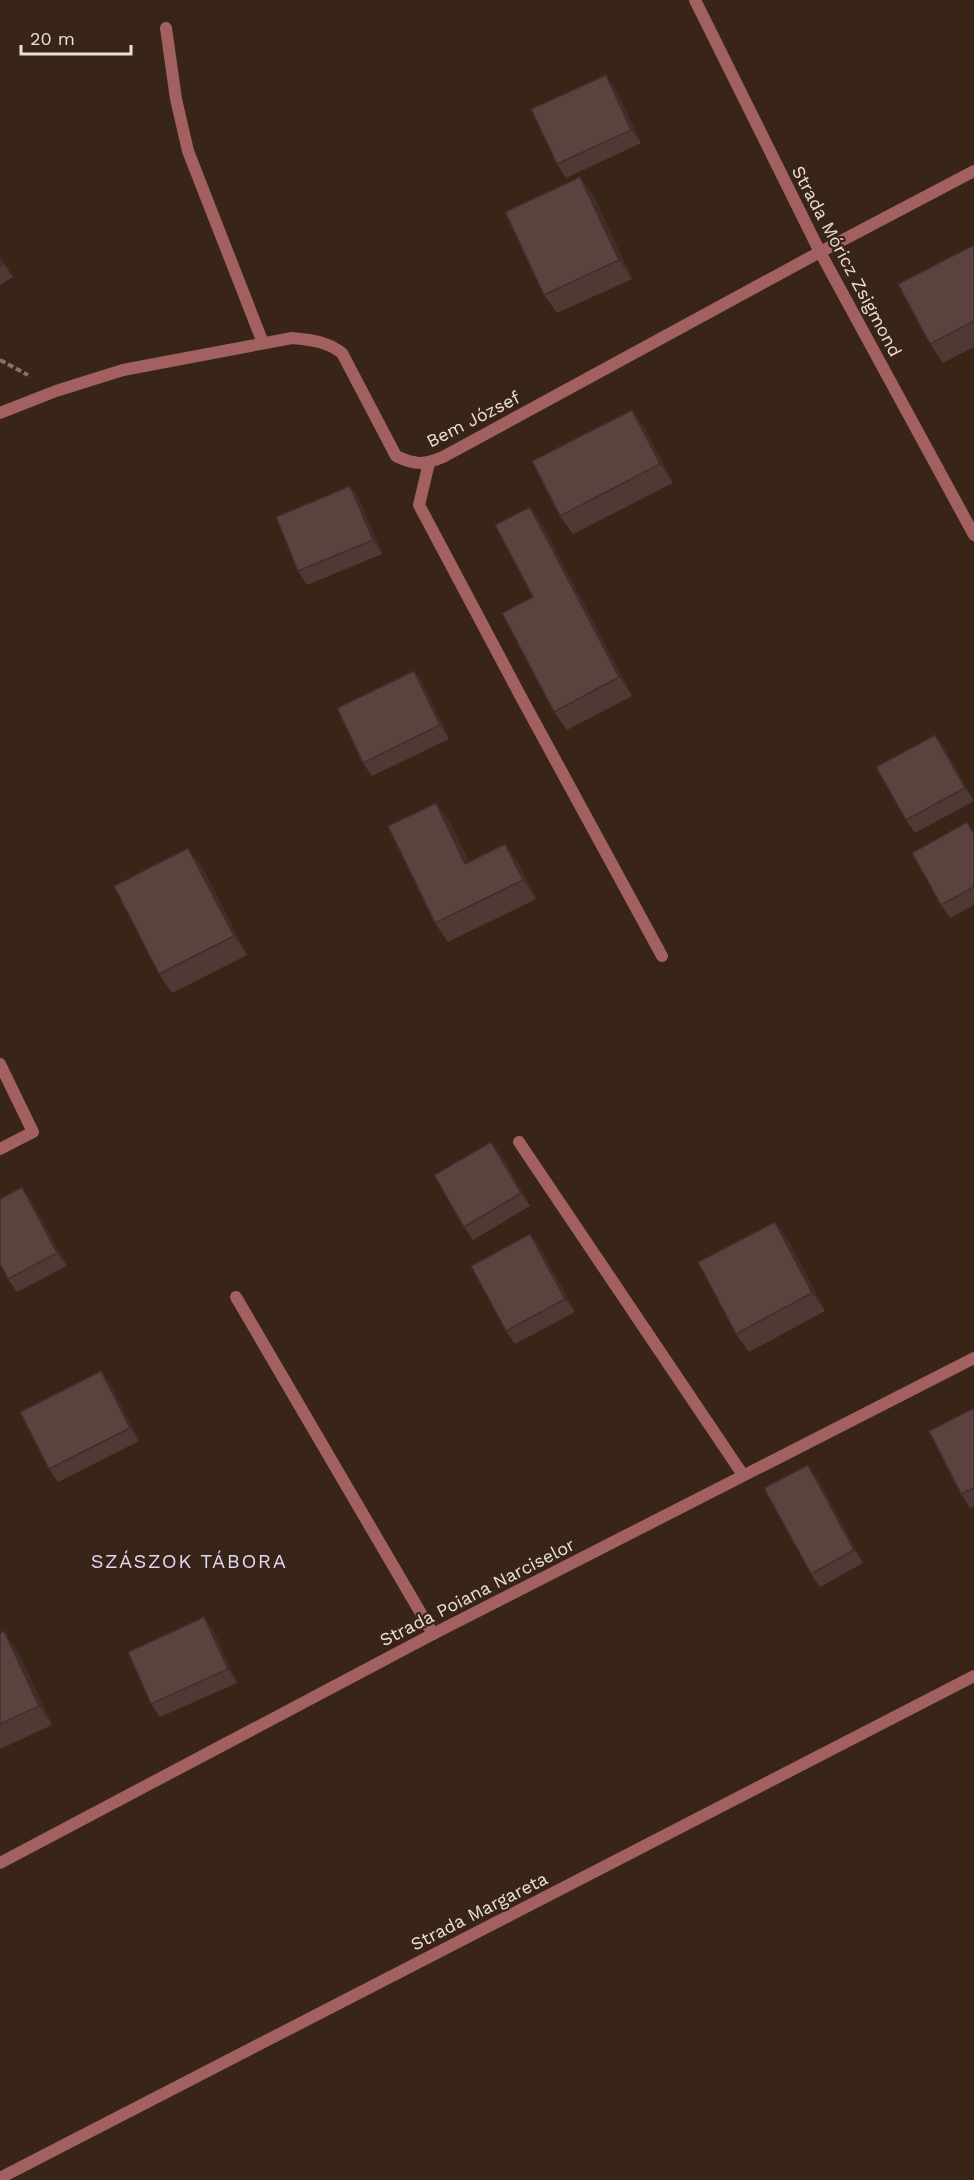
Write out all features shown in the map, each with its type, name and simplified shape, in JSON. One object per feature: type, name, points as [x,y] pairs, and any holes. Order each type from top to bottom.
[{"type":"street","name":"Strada Móricz Zsigmond","points":[[695,0],[820,252],[974,535]]},
{"type":"street","points":[[166,28],[176,99],[188,151],[263,344]]},
{"type":"street","name":"Bem József","points":[[0,413],[56,391],[123,370],[292,338],[318,340],[332,345],[342,353],[396,456],[410,463],[429,463],[974,171]]},
{"type":"street","points":[[429,463],[419,505],[662,956]]},
{"type":"street","points":[[0,1064],[33,1132],[0,1149]]},
{"type":"street","points":[[519,1142],[743,1475]]},
{"type":"street","points":[[236,1298],[433,1635]]},
{"type":"street","name":"Strada Poiana Narciselor","points":[[0,1863],[433,1635],[974,1358]]},
{"type":"street","name":"Strada Margareta","points":[[0,2178],[974,1676]]},
{"type":"building","points":[[606,75],[631,130],[557,164],[531,109]]},
{"type":"building","points":[[580,177],[619,260],[544,295],[505,212]]},
{"type":"building","points":[[974,245],[974,321],[930,344],[898,284]]},
{"type":"building","points":[[632,410],[660,464],[560,516],[532,461]]},
{"type":"building","points":[[350,486],[373,540],[298,571],[276,517]]},
{"type":"building","points":[[530,507],[619,677],[554,712],[502,613],[533,597],[495,525]]},
{"type":"building","points":[[414,671],[440,725],[363,763],[337,708]]},
{"type":"building","points":[[935,735],[965,788],[906,820],[876,767]]},
{"type":"building","points":[[436,803],[465,864],[505,844],[523,880],[435,923],[388,826]]},
{"type":"building","points":[[967,822],[974,834],[974,887],[941,905],[912,853]]},
{"type":"building","points":[[188,848],[234,936],[159,974],[114,886]]},
{"type":"building","points":[[491,1142],[521,1193],[464,1227],[434,1175]]},
{"type":"building","points":[[22,1187],[57,1253],[8,1279],[0,1264],[0,1199]]},
{"type":"building","points":[[775,1222],[812,1293],[736,1334],[698,1262]]},
{"type":"building","points":[[530,1234],[565,1299],[506,1331],[471,1266]]},
{"type":"building","points":[[101,1371],[130,1428],[49,1469],[20,1412]]},
{"type":"building","points":[[974,1408],[974,1488],[961,1494],[929,1431]]},
{"type":"building","points":[[808,1465],[854,1550],[811,1574],[764,1488]]},
{"type":"building","points":[[204,1617],[228,1669],[151,1704],[128,1652]]},
{"type":"building","points":[[4,1631],[39,1706],[0,1724],[0,1633]]},
{"type":"district","name":"SZÁSZOK TÁBORA","points":[[189,1561]]}]
